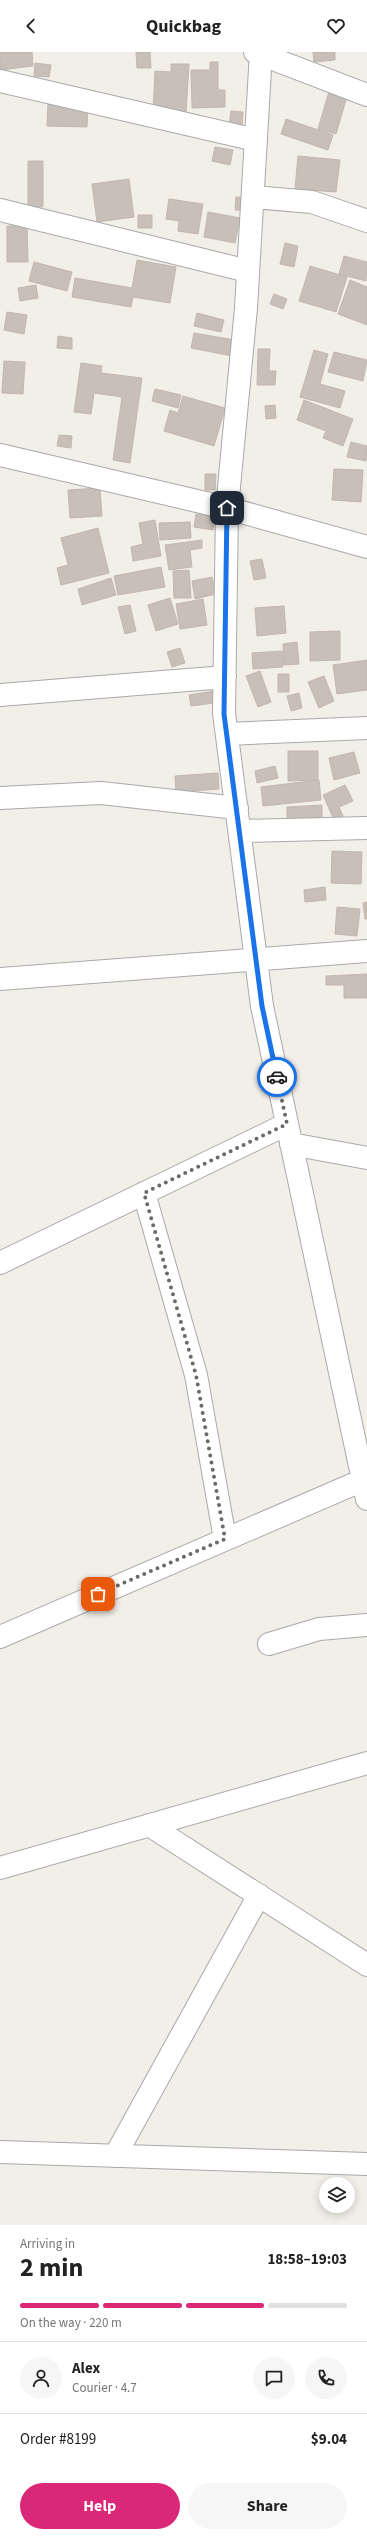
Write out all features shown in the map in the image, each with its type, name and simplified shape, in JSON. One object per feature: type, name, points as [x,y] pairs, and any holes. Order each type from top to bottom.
[{"type":"street","points":[[0,1637],[225,1539],[365,1489],[262,1006],[224,714],[227,508],[248,271],[256,140],[259,53],[367,95]]},
{"type":"street","points":[[0,81],[256,140]]},
{"type":"street","points":[[253,197],[312,202],[367,221]]},
{"type":"street","points":[[0,210],[248,271]]},
{"type":"street","points":[[0,455],[227,508],[367,547]]},
{"type":"street","points":[[0,695],[225,677]]},
{"type":"street","points":[[227,734],[367,728]]},
{"type":"street","points":[[0,798],[101,793],[237,808]]},
{"type":"street","points":[[240,831],[367,828]]},
{"type":"street","points":[[0,979],[367,951]]},
{"type":"street","points":[[0,1263],[144,1193],[289,1134],[367,1158]]},
{"type":"street","points":[[144,1193],[196,1375],[225,1539]]},
{"type":"street","points":[[269,1644],[318,1629],[367,1625]]},
{"type":"street","points":[[0,1868],[367,1763]]},
{"type":"street","points":[[149,1825],[367,1965]]},
{"type":"street","points":[[115,2156],[259,1895]]},
{"type":"street","points":[[0,2152],[367,2164]]},
{"type":"building","points":[[0,52],[32,52],[33,66],[0,70]]},
{"type":"building","points":[[136,52],[150,52],[151,68],[137,68]]},
{"type":"building","points":[[313,52],[335,52],[335,60],[314,62]]},
{"type":"building","points":[[210,62],[218,62],[218,90],[225,90],[225,107],[192,108],[191,70],[210,70]]},
{"type":"building","points":[[35,63],[51,65],[49,77],[34,76]]},
{"type":"building","points":[[171,64],[189,64],[186,113],[153,112],[155,71],[171,72]]},
{"type":"building","points":[[330,88],[348,93],[336,134],[318,129]]},
{"type":"building","points":[[48,104],[88,105],[87,127],[47,126]]},
{"type":"building","points":[[231,111],[243,112],[242,127],[229,125]]},
{"type":"building","points":[[286,119],[333,135],[328,150],[281,134]]},
{"type":"building","points":[[215,147],[233,150],[230,165],[212,161]]},
{"type":"building","points":[[298,156],[340,160],[336,192],[295,189]]},
{"type":"building","points":[[28,161],[43,161],[43,207],[28,206]]},
{"type":"building","points":[[129,179],[134,217],[97,222],[92,184]]},
{"type":"building","points":[[236,197],[249,198],[249,210],[235,210]]},
{"type":"building","points":[[169,199],[203,204],[198,234],[178,231],[179,221],[166,219]]},
{"type":"building","points":[[208,212],[240,218],[235,243],[204,237]]},
{"type":"building","points":[[138,215],[152,215],[152,228],[138,228]]},
{"type":"building","points":[[7,226],[27,226],[28,262],[7,262]]},
{"type":"building","points":[[285,243],[298,246],[294,267],[280,264]]},
{"type":"building","points":[[344,256],[367,262],[366,281],[339,274]]},
{"type":"building","points":[[137,260],[176,267],[170,303],[133,297],[131,307],[72,297],[75,278],[132,288]]},
{"type":"building","points":[[34,262],[72,272],[67,291],[29,281]]},
{"type":"building","points":[[310,266],[347,277],[336,312],[299,301]]},
{"type":"building","points":[[350,280],[367,287],[367,325],[338,314]]},
{"type":"building","points":[[36,285],[38,298],[20,301],[18,288]]},
{"type":"building","points":[[274,294],[287,299],[283,309],[270,304]]},
{"type":"building","points":[[7,312],[27,315],[24,334],[4,330]]},
{"type":"building","points":[[197,313],[224,320],[221,332],[194,326]]},
{"type":"building","points":[[194,333],[235,340],[232,356],[191,348]]},
{"type":"building","points":[[58,336],[72,338],[72,349],[57,348]]},
{"type":"building","points":[[258,349],[270,349],[269,371],[276,371],[275,385],[257,385]]},
{"type":"building","points":[[314,350],[328,354],[320,384],[345,391],[340,408],[300,397]]},
{"type":"building","points":[[334,352],[367,360],[363,381],[328,372]]},
{"type":"building","points":[[4,361],[25,362],[23,394],[2,393]]},
{"type":"building","points":[[81,363],[102,366],[101,373],[142,378],[130,463],[113,460],[122,397],[94,393],[91,414],[74,412]]},
{"type":"building","points":[[155,389],[181,395],[178,408],[152,401]]},
{"type":"building","points":[[183,396],[225,408],[214,446],[164,431],[170,410],[178,413]]},
{"type":"building","points":[[304,400],[353,419],[343,446],[323,438],[326,431],[297,420]]},
{"type":"building","points":[[275,405],[276,418],[266,419],[265,406]]},
{"type":"building","points":[[59,435],[72,436],[71,448],[57,446]]},
{"type":"building","points":[[351,442],[367,446],[366,461],[347,457]]},
{"type":"building","points":[[334,469],[363,470],[361,502],[332,500]]},
{"type":"building","points":[[205,474],[216,474],[215,490],[205,490]]},
{"type":"building","points":[[100,488],[102,516],[70,518],[68,490]]},
{"type":"building","points":[[196,514],[215,516],[213,530],[194,527]]},
{"type":"building","points":[[155,520],[161,556],[133,561],[131,547],[143,544],[139,523]]},
{"type":"building","points":[[190,522],[191,538],[160,540],[159,523]]},
{"type":"building","points":[[98,528],[109,573],[61,585],[57,568],[68,565],[61,538]]},
{"type":"building","points":[[202,540],[202,548],[190,550],[192,567],[169,570],[165,545]]},
{"type":"building","points":[[262,559],[266,578],[254,580],[250,561]]},
{"type":"building","points":[[161,567],[165,587],[118,595],[114,576]]},
{"type":"building","points":[[189,570],[191,598],[174,598],[173,571]]},
{"type":"building","points":[[212,577],[216,594],[195,599],[192,581]]},
{"type":"building","points":[[111,578],[116,595],[82,605],[78,589]]},
{"type":"building","points":[[170,598],[178,624],[156,631],[148,605]]},
{"type":"building","points":[[203,599],[207,625],[180,629],[176,604]]},
{"type":"building","points":[[130,605],[136,631],[125,634],[118,607]]},
{"type":"building","points":[[284,606],[286,633],[257,636],[255,608]]},
{"type":"building","points":[[340,631],[340,660],[310,661],[310,632]]},
{"type":"building","points":[[297,642],[299,664],[284,665],[283,644]]},
{"type":"building","points":[[180,648],[185,663],[172,667],[167,652]]},
{"type":"building","points":[[282,651],[283,667],[253,669],[252,653]]},
{"type":"building","points":[[367,660],[367,690],[337,694],[333,665]]},
{"type":"building","points":[[260,671],[271,702],[258,707],[246,676]]},
{"type":"building","points":[[278,674],[289,674],[289,692],[278,692]]},
{"type":"building","points":[[324,676],[334,701],[319,708],[308,682]]},
{"type":"building","points":[[213,691],[214,703],[191,706],[189,695]]},
{"type":"building","points":[[299,693],[302,708],[291,711],[287,696]]},
{"type":"building","points":[[288,751],[318,751],[318,780],[288,781]]},
{"type":"building","points":[[354,752],[360,773],[334,780],[329,758]]},
{"type":"building","points":[[275,766],[278,778],[257,783],[255,771]]},
{"type":"building","points":[[218,773],[219,789],[176,792],[175,776]]},
{"type":"building","points":[[319,780],[321,800],[263,806],[261,787]]},
{"type":"building","points":[[345,785],[353,801],[339,807],[343,816],[334,820],[323,795]]},
{"type":"building","points":[[322,805],[322,817],[287,819],[287,807]]},
{"type":"building","points":[[332,851],[362,852],[361,884],[331,883]]},
{"type":"building","points":[[325,887],[326,900],[305,902],[304,890]]},
{"type":"building","points":[[367,902],[367,919],[365,919],[363,903]]},
{"type":"building","points":[[337,907],[360,909],[357,936],[335,934]]},
{"type":"building","points":[[367,974],[367,998],[344,998],[344,985],[326,985],[326,976]]},
{"type":"way so far","points":[[98,1594],[225,1539],[196,1375],[144,1193],[287,1124],[277,1077]]},
{"type":"route","points":[[227,508],[224,714],[262,1006],[277,1077]]}]
